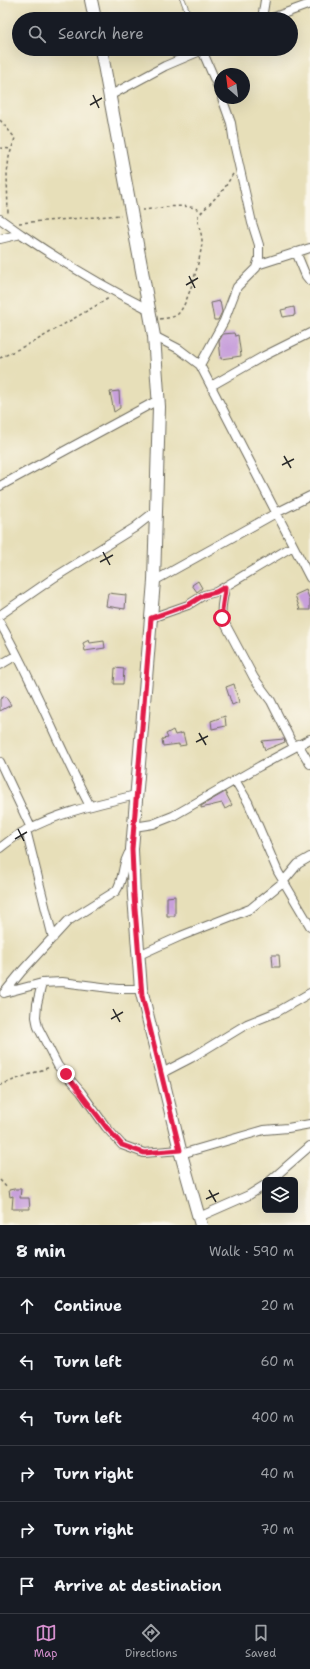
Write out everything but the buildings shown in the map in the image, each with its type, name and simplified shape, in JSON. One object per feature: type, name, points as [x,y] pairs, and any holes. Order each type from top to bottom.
[{"type":"main road","points":[[91,0],[94,12]]},
{"type":"main road","points":[[103,56],[111,95],[149,315],[154,336],[158,400],[157,510],[154,581],[132,849],[141,989],[181,1152],[200,1221]]},
{"type":"street","points":[[263,12],[265,0]]},
{"type":"street","points":[[288,12],[310,4]]},
{"type":"street","points":[[111,95],[165,66],[187,56]]},
{"type":"street","points":[[206,56],[214,77]]},
{"type":"street","points":[[200,365],[224,321],[237,288],[257,265],[259,258],[259,245],[252,223],[231,124],[224,104]]},
{"type":"street","points":[[0,219],[73,268],[117,293],[149,315]]},
{"type":"street","points":[[0,239],[21,234]]},
{"type":"street","points":[[257,265],[310,248]]},
{"type":"street","points":[[296,252],[306,276],[310,281]]},
{"type":"street","points":[[211,386],[262,356],[310,333]]},
{"type":"street","points":[[154,336],[179,349],[200,365],[310,578]]},
{"type":"street","points":[[0,486],[158,400]]},
{"type":"street","points":[[154,581],[276,512],[310,496]]},
{"type":"street","points":[[0,615],[55,577],[134,528],[157,510]]},
{"type":"street","points":[[151,618],[188,605],[204,595],[216,592],[293,546]]},
{"type":"street","points":[[225,587],[221,610],[222,618],[254,678],[271,701],[296,746],[310,764]]},
{"type":"street","points":[[0,623],[32,682],[90,806]]},
{"type":"street","points":[[0,665],[17,655]]},
{"type":"street","points":[[134,827],[153,824],[173,816],[310,739]]},
{"type":"street","points":[[0,762],[28,829],[53,938]]},
{"type":"street","points":[[235,780],[248,802],[283,882],[310,926]]},
{"type":"street","points":[[0,848],[28,829],[90,806],[136,795]]},
{"type":"street","points":[[2,994],[68,921],[116,891],[120,885],[126,855],[132,849]]},
{"type":"street","points":[[139,955],[194,931],[242,913],[258,903],[283,882],[298,864],[310,857]]},
{"type":"street","points":[[2,994],[42,983],[72,982],[118,989],[141,989]]},
{"type":"street","points":[[42,983],[37,1004],[36,1017],[38,1027],[58,1066],[81,1092],[106,1127],[122,1145],[144,1153],[181,1152],[264,1130],[310,1124]]},
{"type":"street","points":[[162,1073],[191,1058],[247,1024],[277,1012],[310,993]]},
{"type":"street","points":[[274,1177],[310,1146]]},
{"type":"street","points":[[200,1221],[262,1187]]},
{"type":"lane","points":[[183,0],[187,12]]},
{"type":"path","points":[[0,120],[15,138],[9,158],[7,174],[9,226],[26,222],[114,216],[132,211],[155,208],[194,207],[202,212]]},
{"type":"path","points":[[0,148],[12,149]]},
{"type":"path","points":[[149,315],[172,318],[178,314],[182,308],[196,271],[200,249],[201,235],[198,220],[202,212],[224,189],[239,164]]},
{"type":"path","points":[[0,358],[92,310],[117,293]]},
{"type":"path","points":[[0,1085],[35,1072],[58,1066]]},
{"type":"path","points":[[0,1180],[7,1188]]},
{"type":"route","points":[[66,1074],[106,1127],[122,1145],[144,1153],[180,1150],[141,989],[132,849],[136,795],[151,618],[188,605],[204,595],[216,592],[225,587],[221,610],[222,618]]}]
